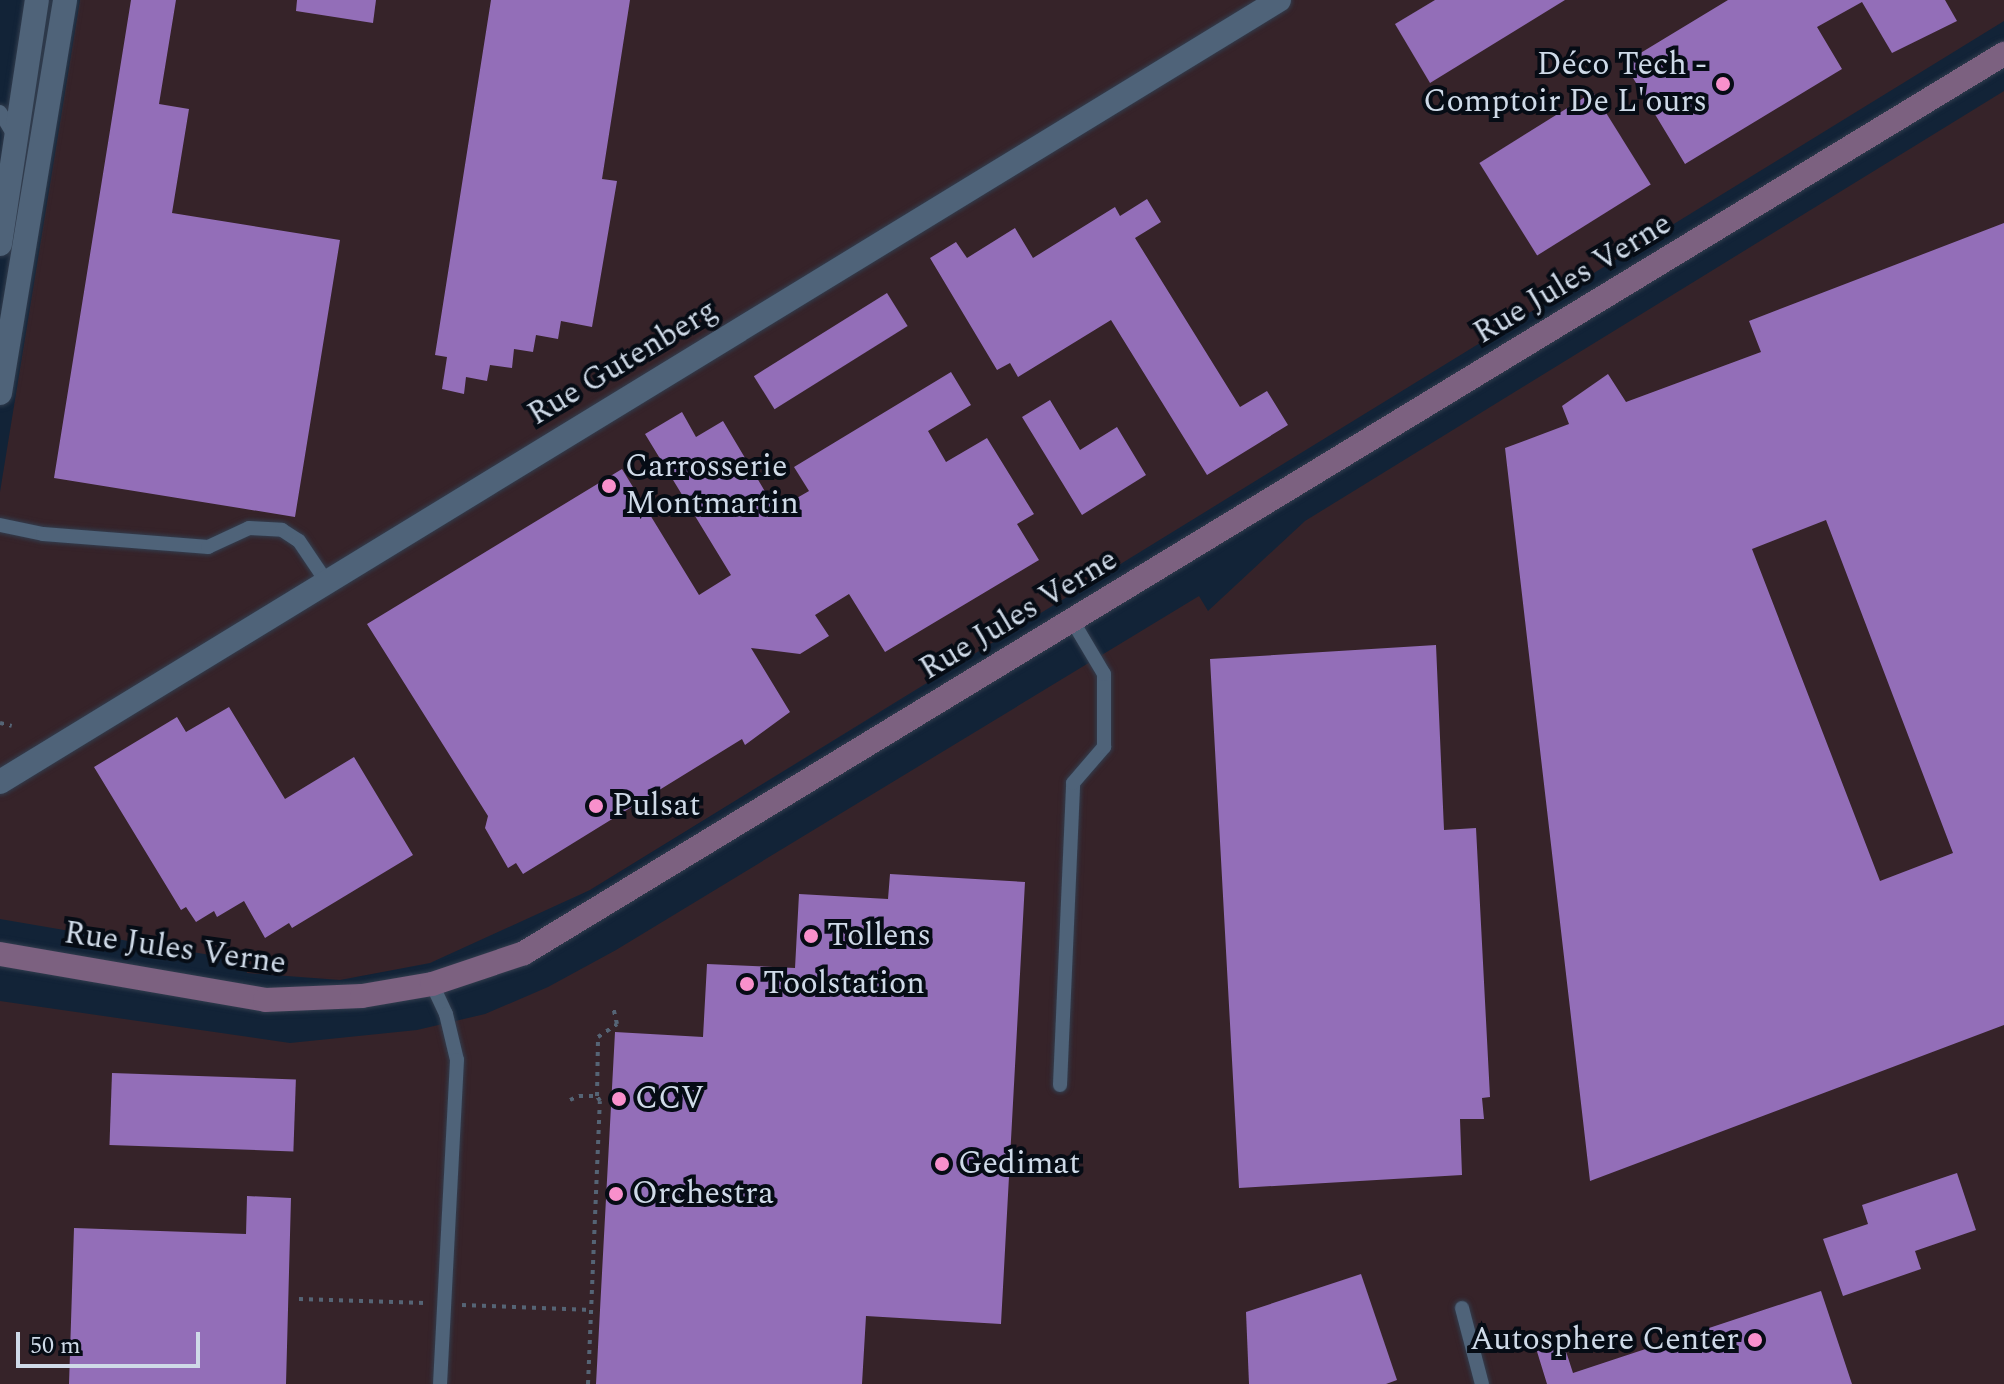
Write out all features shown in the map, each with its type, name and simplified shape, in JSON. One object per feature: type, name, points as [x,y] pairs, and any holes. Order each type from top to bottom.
[{"type":"main road","name":"Rue Jules Verne","points":[[0,954],[265,1000],[362,996],[432,984],[524,953],[2004,54]]},
{"type":"street","points":[[0,393],[16,141],[37,0]]},
{"type":"street","points":[[0,244],[65,0]]},
{"type":"street","name":"Rue Gutenberg","points":[[0,782],[1279,0]]},
{"type":"lane","points":[[0,112],[16,141]]},
{"type":"lane","points":[[0,525],[43,534],[208,547],[249,528],[282,530],[299,541],[326,581]]},
{"type":"lane","points":[[1060,1085],[1073,783],[1104,747],[1104,674],[1072,620]]},
{"type":"lane","points":[[432,984],[446,1014],[457,1060],[440,1384]]},
{"type":"lane","points":[[1462,1308],[1482,1384]]},
{"type":"path","points":[[0,723],[12,726]]},
{"type":"path","points":[[588,1384],[600,1101],[597,1096],[598,1037],[617,1024],[613,1007]]},
{"type":"path","points":[[570,1100],[579,1096],[597,1096]]},
{"type":"path","points":[[560,1309],[592,1310]]},
{"type":"shaded area","points":[[80,0],[2004,0],[2004,21],[590,890],[430,963],[340,980],[247,973],[245,961],[0,919],[0,492]]},
{"type":"shaded area","points":[[2004,91],[2004,1384],[0,1384],[0,1001],[290,1043],[417,1030],[485,1014],[548,987],[616,950],[1199,596],[1208,611],[1305,521]]},
{"type":"building","points":[[131,0],[176,0],[159,104],[189,109],[172,213],[340,240],[295,517],[54,478]]},
{"type":"building","points":[[297,0],[376,0],[373,23],[296,11]]},
{"type":"building","points":[[491,0],[630,0],[602,179],[617,181],[592,327],[561,321],[558,339],[536,335],[533,352],[514,349],[512,368],[490,365],[487,381],[466,377],[464,394],[442,389],[447,357],[435,355]]},
{"type":"building","points":[[1435,0],[1565,0],[1430,83],[1395,24]]},
{"type":"building","points":[[1728,0],[1945,0],[1957,21],[1892,53],[1862,2],[1817,27],[1842,69],[1685,164],[1624,63]]},
{"type":"building","points":[[1593,92],[1651,184],[1537,255],[1479,163]]},
{"type":"building","points":[[1147,199],[1161,222],[1135,238],[1240,407],[1267,391],[1288,425],[1207,475],[1111,320],[1018,377],[1010,363],[997,370],[930,258],[956,242],[967,258],[1015,228],[1033,258],[1115,207],[1120,216]]},
{"type":"building","points":[[2004,223],[2004,1025],[1590,1181],[1505,448],[1569,424],[1562,406],[1608,374],[1626,402],[1761,352],[1749,321]],"holes":[[[1826,520],[1953,853],[1880,881],[1752,549]]]},
{"type":"building","points":[[887,293],[908,326],[775,409],[754,376]]},
{"type":"building","points":[[951,372],[971,405],[928,431],[946,462],[987,438],[1034,514],[1017,524],[1039,560],[885,652],[849,594],[815,615],[829,636],[800,654],[751,648],[790,712],[745,745],[742,739],[523,874],[516,863],[508,868],[485,828],[488,816],[367,624],[622,469],[699,595],[731,575],[645,434],[682,412],[696,437],[723,421],[776,510],[809,491],[794,467]]},
{"type":"building","points":[[1050,400],[1080,450],[1117,427],[1146,475],[1082,515],[1022,417]]},
{"type":"building","points":[[1436,645],[1444,830],[1476,828],[1490,1097],[1482,1098],[1484,1119],[1460,1119],[1462,1175],[1239,1188],[1210,659]]},
{"type":"building","points":[[229,707],[285,799],[354,757],[413,855],[292,928],[289,923],[265,938],[244,901],[217,917],[214,911],[196,922],[186,907],[181,910],[94,767],[177,717],[186,732]]},
{"type":"building","points":[[890,874],[1025,882],[1001,1324],[866,1316],[862,1384],[596,1384],[615,1032],[703,1037],[707,964],[795,968],[799,894],[888,899]]},
{"type":"building","points":[[112,1073],[296,1079],[293,1151],[109,1145]]},
{"type":"building","points":[[1957,1173],[1976,1230],[1915,1251],[1921,1269],[1843,1296],[1823,1239],[1868,1224],[1862,1205]]},
{"type":"building","points":[[247,1196],[291,1198],[286,1384],[69,1384],[74,1228],[246,1234]]},
{"type":"building","points":[[1361,1274],[1397,1380],[1386,1384],[1249,1384],[1246,1312]]},
{"type":"building","name":"Autosphere Center","points":[[1821,1291],[1852,1384],[1547,1384],[1535,1345],[1561,1336],[1573,1373]]},
{"type":"place","name":"Déco Tech - Comptoir De L'ours","points":[[1723,84]]},
{"type":"place","name":"Carrosserie Montmartin","points":[[609,486]]},
{"type":"place","name":"Pulsat","points":[[596,806]]},
{"type":"place","name":"Tollens","points":[[811,936]]},
{"type":"place","name":"Toolstation","points":[[747,984]]},
{"type":"place","name":"CCV","points":[[619,1099]]},
{"type":"place","name":"Gedimat","points":[[942,1164]]},
{"type":"place","name":"Orchestra","points":[[616,1194]]},
{"type":"place","name":"Autosphere Center","points":[[1755,1340]]}]
